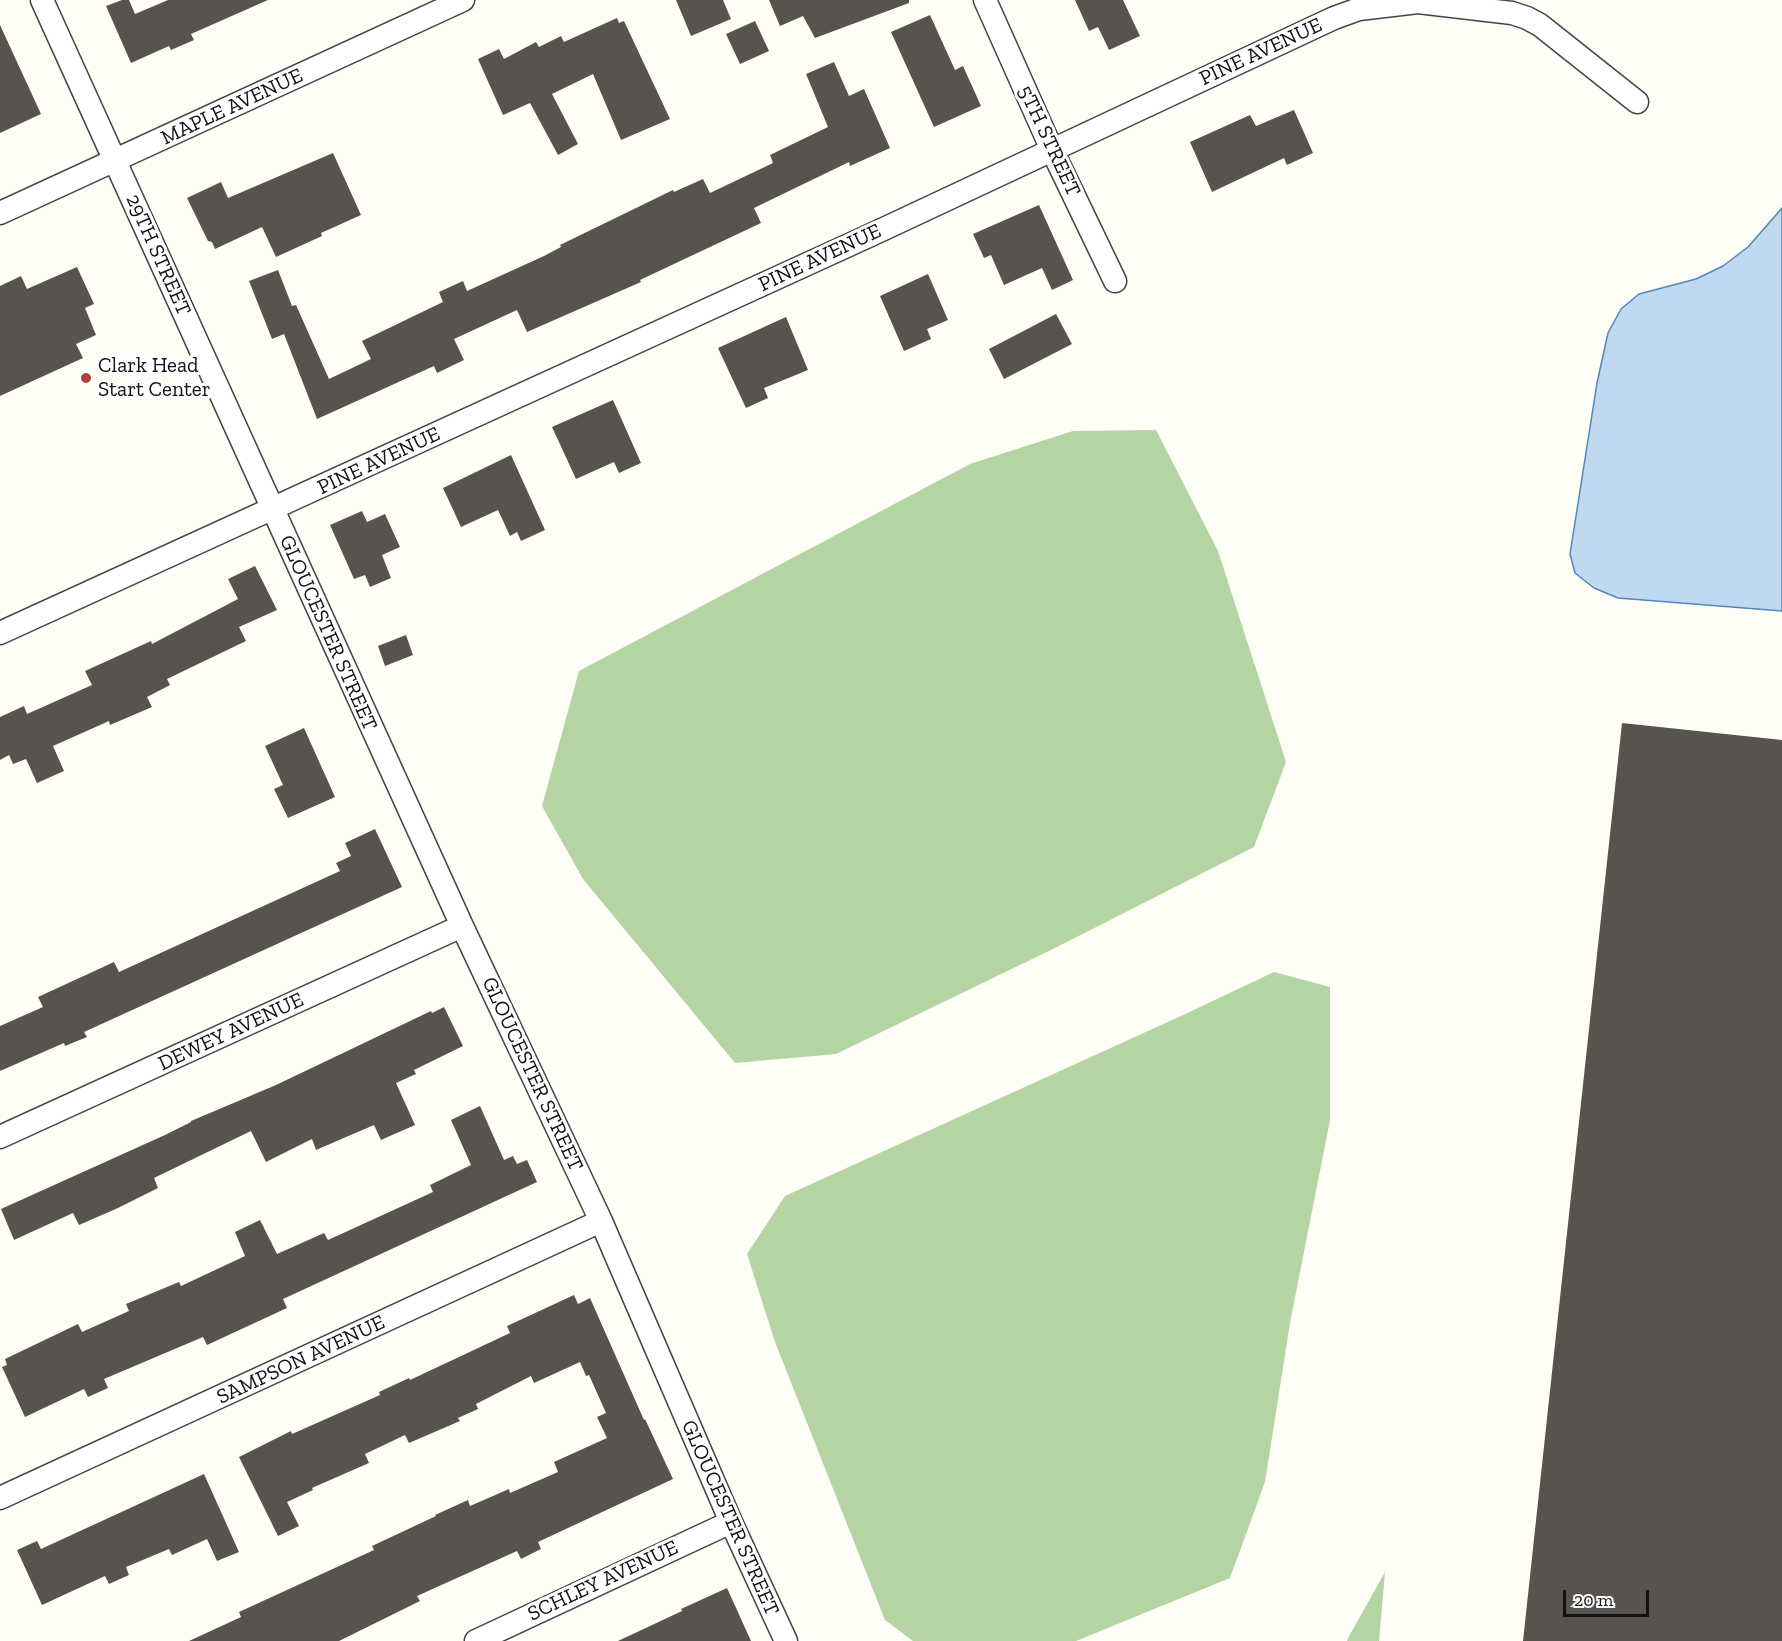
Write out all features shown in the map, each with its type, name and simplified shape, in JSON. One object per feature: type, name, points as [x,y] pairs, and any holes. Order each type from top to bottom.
[{"type":"street","name":"29TH STREET","points":[[42,0],[272,510]]},
{"type":"street","name":"MAPLE AVENUE","points":[[0,213],[463,0]]},
{"type":"street","name":"5TH STREET","points":[[986,0],[1052,150],[1115,281]]},
{"type":"street","name":"PINE AVENUE","points":[[0,633],[272,510],[1334,18],[1359,9],[1418,2],[1512,13],[1527,18],[1540,25],[1637,102]]},
{"type":"street","name":"GLOUCESTER STREET","points":[[272,510],[462,926],[601,1221],[731,1522],[786,1641]]},
{"type":"street","name":"DEWEY AVENUE","points":[[0,1137],[462,926]]},
{"type":"street","name":"SAMPSON AVENUE","points":[[0,1498],[601,1221]]},
{"type":"street","name":"SCHLEY AVENUE","points":[[476,1641],[731,1522]]},
{"type":"green space","points":[[1156,430],[1218,551],[1286,762],[1254,847],[1055,948],[836,1054],[735,1063],[583,879],[542,806],[579,671],[970,464],[1073,431]]},
{"type":"green space","points":[[1274,972],[1330,987],[1330,1120],[1290,1323],[1265,1482],[1230,1578],[1076,1641],[913,1641],[885,1620],[775,1342],[747,1254],[785,1196]]},
{"type":"green space","points":[[1385,1572],[1379,1641],[1347,1641],[1348,1638]]},
{"type":"water","points":[[1782,208],[1782,611],[1618,598],[1594,588],[1575,573],[1570,554],[1597,383],[1608,333],[1621,309],[1639,294],[1696,279],[1723,266],[1748,247]]},
{"type":"building","points":[[129,0],[135,14],[168,0],[268,0],[191,34],[194,40],[171,50],[169,46],[131,63],[106,6]]},
{"type":"building","points":[[676,0],[723,0],[731,19],[691,36]]},
{"type":"building","points":[[769,0],[909,0],[909,3],[815,38],[803,16],[780,26]]},
{"type":"building","points":[[1075,0],[1123,0],[1140,36],[1109,50],[1098,27],[1089,31]]},
{"type":"building","points":[[930,15],[955,70],[963,66],[981,106],[934,127],[891,32]]},
{"type":"building","points":[[617,18],[619,23],[624,21],[670,119],[621,140],[593,74],[552,94],[578,144],[558,155],[530,103],[503,115],[478,59],[499,49],[504,59],[536,42],[539,47],[561,36],[564,42]]},
{"type":"building","points":[[755,21],[769,51],[740,64],[726,34]]},
{"type":"building","points":[[0,25],[41,114],[0,133]]},
{"type":"building","points":[[834,62],[849,96],[864,89],[890,148],[850,166],[849,162],[754,208],[761,223],[640,280],[641,282],[527,332],[517,310],[454,339],[464,360],[437,373],[434,366],[317,419],[284,334],[272,339],[249,281],[278,270],[292,306],[296,305],[329,379],[371,359],[362,341],[443,302],[439,292],[463,281],[467,291],[544,256],[561,247],[560,245],[673,190],[674,192],[703,179],[710,193],[773,163],[770,155],[828,127],[806,74]]},
{"type":"building","points":[[1294,110],[1313,153],[1287,165],[1284,158],[1212,192],[1190,142],[1250,115],[1256,126]]},
{"type":"building","points":[[333,153],[361,215],[276,257],[262,227],[215,249],[212,242],[208,241],[187,198],[221,182],[228,198]]},
{"type":"building","points":[[1039,205],[1073,280],[1052,290],[1042,268],[1004,285],[991,255],[984,258],[973,234]]},
{"type":"building","points":[[77,267],[94,304],[85,308],[96,335],[76,344],[83,358],[0,396],[0,286],[21,276],[27,289]]},
{"type":"building","points":[[928,274],[948,320],[927,329],[931,339],[904,351],[880,296]]},
{"type":"building","points":[[1056,314],[1072,344],[1004,379],[989,349]]},
{"type":"building","points":[[786,317],[808,370],[764,388],[768,398],[746,408],[718,348]]},
{"type":"building","points":[[613,400],[641,463],[619,473],[614,462],[576,479],[552,427]]},
{"type":"building","points":[[511,455],[545,530],[521,541],[517,532],[510,536],[498,510],[461,527],[443,488]]},
{"type":"building","points":[[362,511],[367,522],[385,514],[400,547],[382,555],[391,578],[370,587],[365,575],[354,579],[330,525]]},
{"type":"building","points":[[255,566],[277,610],[239,627],[246,641],[167,679],[170,685],[147,697],[152,707],[110,725],[109,721],[53,746],[64,771],[37,783],[26,759],[13,764],[9,755],[0,760],[0,717],[24,706],[27,714],[92,685],[85,671],[151,641],[152,644],[238,599],[228,579]]},
{"type":"building","points":[[406,635],[413,655],[385,666],[378,646]]},
{"type":"building","points":[[1622,723],[1782,740],[1782,1641],[1523,1641]]},
{"type":"building","points":[[304,728],[335,797],[288,818],[274,789],[283,785],[265,746]]},
{"type":"building","points":[[375,829],[402,887],[84,1032],[87,1037],[65,1046],[64,1043],[0,1071],[0,1026],[43,1007],[38,997],[114,962],[119,972],[340,871],[336,863],[351,856],[345,843]]},
{"type":"building","points":[[444,1007],[463,1046],[414,1070],[416,1074],[396,1083],[415,1125],[381,1140],[374,1125],[316,1150],[312,1139],[266,1162],[251,1131],[154,1178],[158,1188],[118,1208],[79,1225],[73,1213],[14,1240],[1,1209]]},
{"type":"building","points":[[480,1106],[504,1160],[513,1156],[517,1164],[527,1160],[537,1182],[283,1299],[287,1308],[207,1345],[203,1337],[104,1379],[108,1388],[88,1397],[84,1389],[25,1417],[2,1367],[7,1365],[5,1359],[78,1324],[82,1332],[129,1311],[126,1304],[179,1282],[181,1286],[245,1256],[235,1232],[260,1220],[277,1254],[324,1233],[328,1240],[433,1192],[430,1185],[471,1165],[451,1120]]},
{"type":"building","points":[[574,1295],[578,1304],[590,1298],[673,1479],[538,1542],[541,1549],[521,1559],[517,1551],[417,1596],[420,1601],[339,1641],[189,1641],[241,1617],[239,1612],[374,1550],[372,1546],[435,1515],[468,1500],[470,1506],[509,1489],[510,1493],[558,1472],[554,1462],[607,1438],[597,1417],[606,1413],[589,1375],[586,1376],[580,1362],[534,1383],[531,1376],[476,1404],[478,1409],[458,1418],[460,1421],[409,1443],[405,1435],[365,1454],[369,1463],[312,1488],[313,1490],[287,1502],[299,1526],[278,1536],[239,1457],[291,1431],[292,1434],[380,1395],[379,1392],[510,1333],[507,1326]]},
{"type":"building","points":[[204,1474],[239,1552],[217,1561],[207,1539],[172,1555],[169,1549],[126,1567],[129,1575],[109,1584],[105,1576],[42,1605],[17,1550],[37,1541],[41,1549]]},
{"type":"building","points":[[727,1588],[751,1641],[618,1641],[682,1611],[681,1609]]},
{"type":"place","name":"Clark Head Start Center","points":[[86,378]]}]
